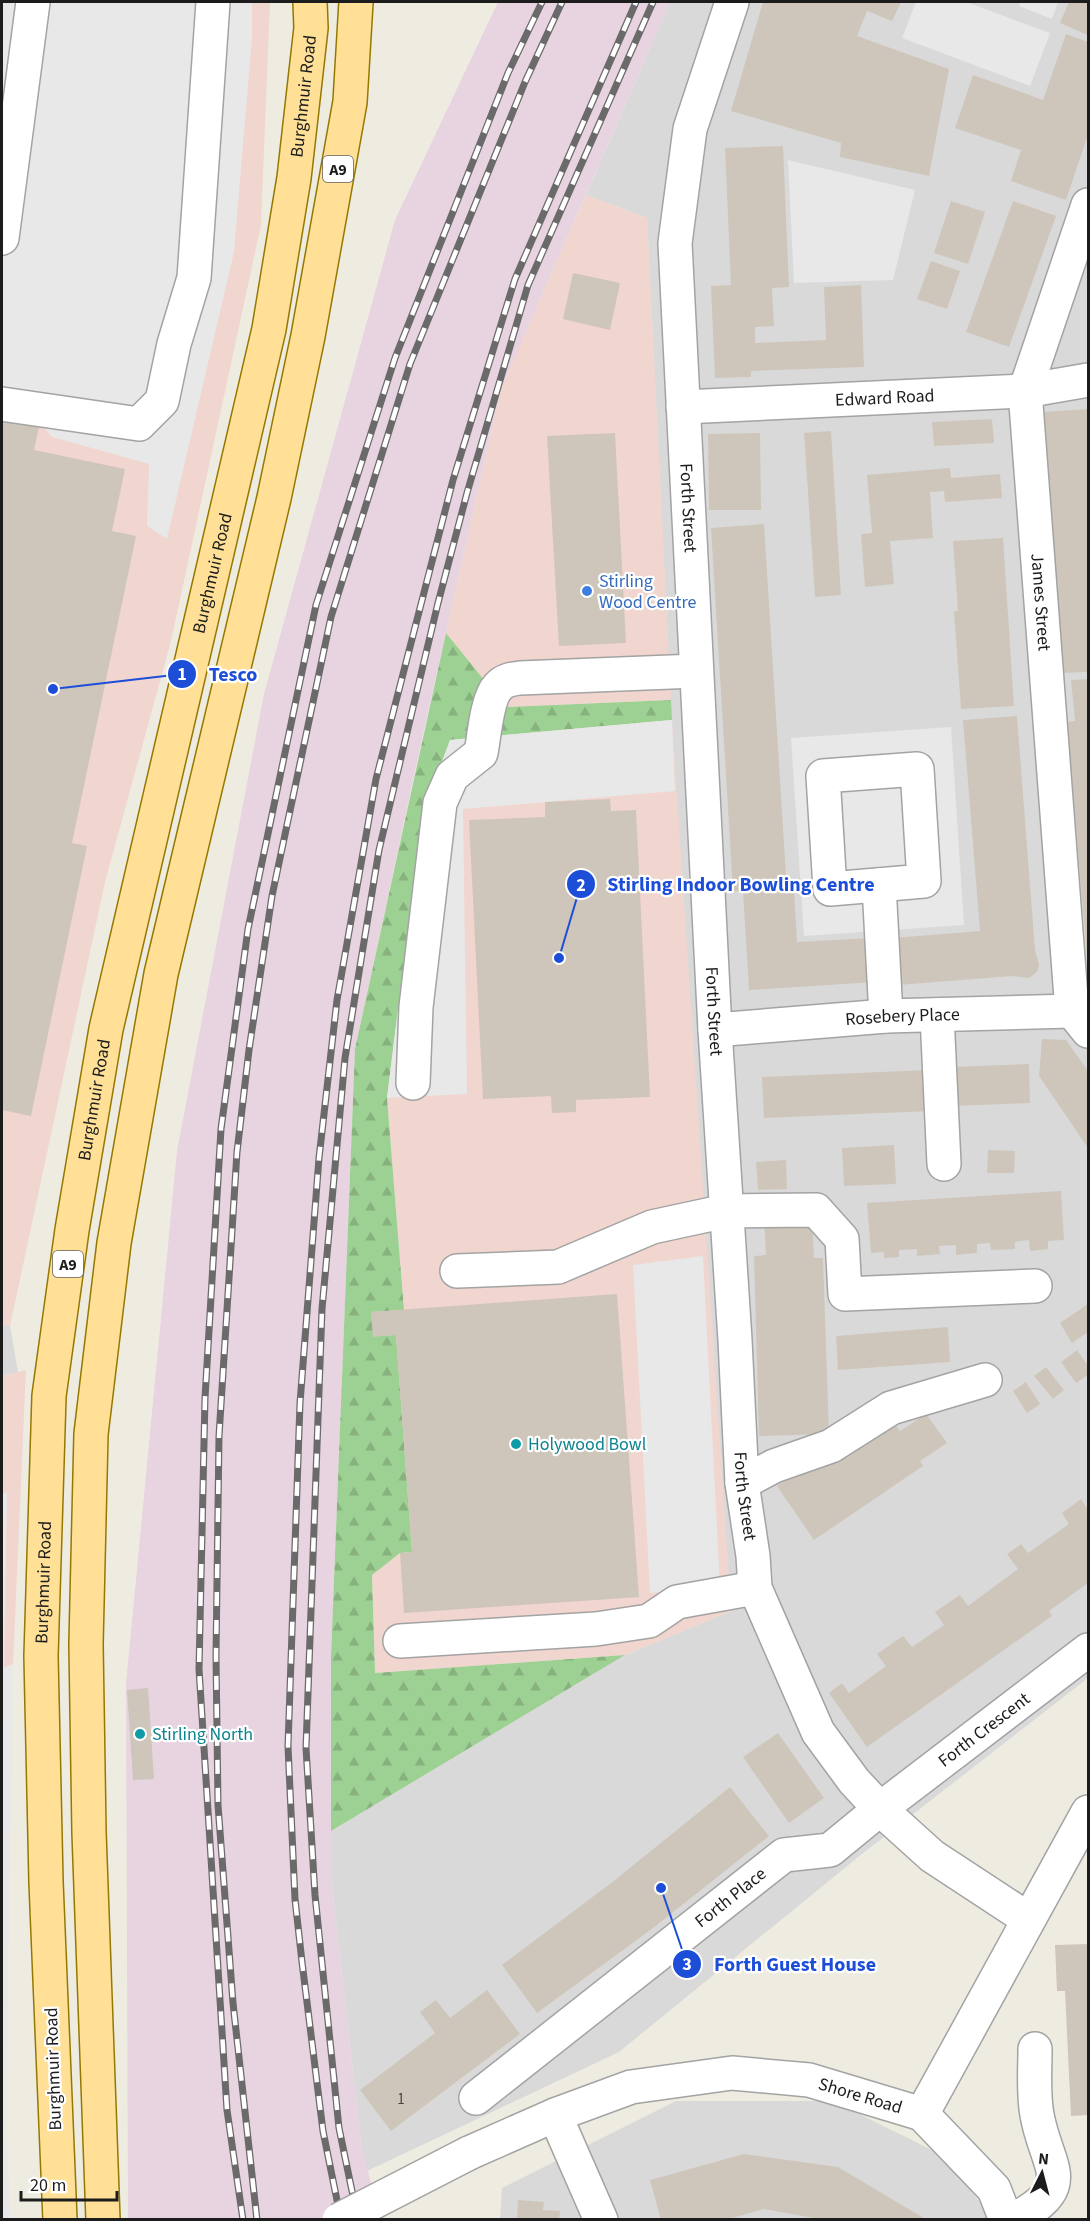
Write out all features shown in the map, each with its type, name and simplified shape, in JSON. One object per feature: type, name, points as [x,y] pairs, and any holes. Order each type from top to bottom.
[{"type":"main road","name":"A9","points":[[104,2220],[89,1832],[86,1668],[91,1434],[114,1244],[161,974],[274,498],[308,336],[350,102],[356,2]]},
{"type":"main road","name":"Burghmuir Road","points":[[60,2220],[46,1882],[41,1656],[49,1396],[72,1230],[106,1029],[269,329],[294,178],[309,10]]},
{"type":"street","points":[[2,238],[33,2]]},
{"type":"street","points":[[2,404],[139,424],[162,401],[174,344],[194,278],[213,2]]},
{"type":"street","name":"Forth Street","points":[[732,2],[690,129],[675,243],[715,1030],[742,1483],[753,1556],[755,1588],[818,1732],[854,1780],[880,1809],[932,1856],[1028,1919]]},
{"type":"street","name":"James Street","points":[[1083,1017],[1025,391],[1089,205]]},
{"type":"street","name":"Edward Road","points":[[683,407],[1025,391],[1089,380]]},
{"type":"street","points":[[413,1083],[416,1007],[440,803],[452,776],[481,753],[490,703],[497,687],[509,680],[520,678],[696,671]]},
{"type":"street","points":[[879,885],[886,1016]]},
{"type":"street","points":[[937,1015],[944,1164]]},
{"type":"street","name":"Rosebery Place","points":[[715,1030],[886,1016],[1083,1017]]},
{"type":"street","points":[[457,1271],[558,1268],[652,1227],[726,1211],[816,1210],[842,1239],[845,1294],[1035,1286]]},
{"type":"street","points":[[742,1483],[774,1466],[831,1446],[891,1408],[985,1380]]},
{"type":"street","points":[[400,1641],[617,1626],[649,1621],[677,1602],[755,1588]]},
{"type":"street","name":"Forth Crescent","points":[[880,1809],[1089,1650]]},
{"type":"street","name":"Forth Place","points":[[476,2098],[784,1855],[830,1850],[880,1809]]},
{"type":"street","name":"Shore Road","points":[[339,2220],[469,2153],[555,2115],[631,2087],[732,2073],[809,2080],[922,2114],[1089,1812]]},
{"type":"street","points":[[1013,2220],[1036,2208],[1046,2198],[1053,2185],[1054,2168],[1037,2113],[1035,2049]]},
{"type":"street","points":[[922,2114],[994,2189],[1006,2220]]},
{"type":"street","points":[[555,2115],[600,2220]]},
{"type":"shaded area","points":[[2,2],[270,2],[261,225],[171,641],[105,882],[10,1326],[2,1324]]},
{"type":"shaded area","points":[[2,2],[252,2],[252,38],[234,252],[167,539],[147,526],[149,464],[52,437],[31,412],[2,407]]},
{"type":"shaded area","points":[[498,2],[670,2],[501,389],[355,1049],[331,1656],[331,1878],[361,2144],[380,2219],[128,2220],[126,1684],[177,1151],[264,694],[395,220]]},
{"type":"shaded area","points":[[670,2],[1088,2],[1088,1678],[862,1854],[619,2052],[367,2171],[361,2144],[331,1878],[331,1831],[625,1655],[731,1611],[676,813],[647,218],[586,195]]},
{"type":"shaded area","points":[[916,2],[966,2],[1050,33],[1030,86],[902,38]]},
{"type":"shaded area","points":[[1020,2],[1058,2],[1052,19],[1019,6]]},
{"type":"shaded area","points":[[788,160],[915,190],[893,280],[794,283]]},
{"type":"shaded area","points":[[586,195],[647,218],[671,700],[506,707],[446,633],[501,389]]},
{"type":"shaded area","points":[[672,720],[731,1611],[625,1655],[375,1673],[372,1574],[400,1553],[396,1336],[373,1337],[371,1312],[404,1309],[387,1098],[422,816]]},
{"type":"shaded area","points":[[672,720],[675,791],[463,809],[467,1094],[387,1098],[422,816],[450,740]]},
{"type":"shaded area","points":[[951,727],[964,925],[804,936],[791,738]]},
{"type":"shaded area","points":[[703,1256],[720,1587],[650,1593],[633,1265]]},
{"type":"shaded area","points":[[2,1324],[10,1326],[18,1372],[2,1376]]},
{"type":"shaded area","points":[[26,1370],[13,1664],[2,1669],[2,1376]]},
{"type":"shaded area","points":[[7,1492],[4,1668],[13,1664],[6,2130],[11,2219],[2,2220],[2,1494]]},
{"type":"shaded area","points":[[676,2101],[833,2101],[944,2156],[993,2219],[500,2220],[502,2188]]},
{"type":"green space","points":[[446,633],[506,707],[671,700],[672,720],[450,740],[422,816],[387,1098],[404,1310],[372,1312],[373,1336],[396,1335],[412,1552],[400,1553],[372,1575],[375,1673],[625,1655],[331,1831],[331,1656],[355,1049]]},
{"type":"building","points":[[763,2],[901,2],[892,21],[867,11],[857,36],[949,69],[929,176],[840,157],[841,143],[731,111]]},
{"type":"building","points":[[1069,2],[1088,2],[1088,35],[1060,23]]},
{"type":"building","points":[[1066,34],[1088,42],[1088,135],[1066,200],[1011,181],[1021,150],[955,128],[973,75],[1043,100]]},
{"type":"building","points":[[783,146],[789,287],[772,288],[774,326],[755,327],[755,343],[826,340],[824,287],[861,285],[864,367],[751,371],[751,377],[715,378],[711,286],[731,285],[725,148]]},
{"type":"building","points":[[951,201],[985,212],[968,264],[934,253]]},
{"type":"building","points":[[1013,201],[1056,216],[1009,347],[966,332]]},
{"type":"building","points":[[931,261],[960,271],[947,309],[917,299]]},
{"type":"building","points":[[573,273],[620,283],[610,330],[563,319]]},
{"type":"building","points":[[1088,409],[1088,672],[1062,673],[1043,412]]},
{"type":"building","points":[[2,419],[39,427],[34,450],[125,469],[112,531],[136,536],[72,843],[87,846],[31,1116],[2,1110]]},
{"type":"building","points":[[992,419],[994,443],[934,446],[932,422]]},
{"type":"building","points":[[831,431],[841,595],[815,597],[804,433]]},
{"type":"building","points":[[615,433],[626,643],[559,646],[547,436]]},
{"type":"building","points":[[760,433],[761,510],[709,510],[708,434]]},
{"type":"building","points":[[950,468],[951,478],[1000,474],[1002,498],[945,502],[944,491],[930,492],[933,538],[890,541],[894,584],[865,587],[861,534],[872,533],[867,475]]},
{"type":"building","points":[[764,524],[787,892],[794,891],[797,942],[872,938],[875,982],[749,990],[743,891],[733,891],[711,528]]},
{"type":"building","points":[[1003,538],[1014,706],[961,709],[954,611],[958,611],[953,541]]},
{"type":"building","points":[[1088,679],[1087,956],[1067,722],[1075,721],[1071,680]]},
{"type":"building","points":[[1017,716],[1035,950],[1039,965],[1037,972],[1029,978],[1012,976],[898,985],[893,938],[980,931],[963,720]]},
{"type":"building","points":[[610,799],[611,811],[636,810],[650,1097],[576,1100],[576,1112],[552,1113],[551,1096],[483,1099],[469,820],[545,817],[545,802]]},
{"type":"building","points":[[1042,1039],[1066,1040],[1088,1071],[1088,1148],[1039,1076]]},
{"type":"building","points":[[1029,1064],[1030,1103],[951,1106],[950,1067]]},
{"type":"building","points":[[928,1070],[930,1111],[764,1118],[762,1077]]},
{"type":"building","points":[[894,1145],[896,1184],[844,1186],[842,1148]]},
{"type":"building","points":[[988,1150],[1015,1151],[1014,1173],[987,1173]]},
{"type":"building","points":[[786,1160],[787,1189],[758,1190],[756,1162]]},
{"type":"building","points":[[1061,1191],[1064,1240],[1048,1241],[1048,1249],[1030,1251],[1029,1240],[1015,1242],[1015,1249],[991,1250],[990,1243],[977,1244],[977,1253],[956,1255],[956,1245],[939,1246],[940,1254],[917,1256],[917,1249],[899,1250],[899,1257],[884,1258],[884,1252],[871,1253],[867,1203]]},
{"type":"building","points":[[812,1218],[814,1258],[823,1258],[829,1434],[759,1436],[754,1256],[766,1255],[764,1220]]},
{"type":"building","name":"Holywood Bowl","points":[[617,1294],[639,1597],[404,1613],[400,1553],[412,1552],[396,1335],[373,1337],[371,1312]]},
{"type":"building","points":[[1088,1304],[1088,1332],[1072,1343],[1060,1323]]},
{"type":"building","points":[[948,1327],[950,1362],[838,1370],[836,1336]]},
{"type":"building","points":[[1077,1350],[1088,1366],[1088,1375],[1076,1383],[1061,1362]]},
{"type":"building","points":[[1046,1367],[1064,1390],[1053,1399],[1034,1376]]},
{"type":"building","points":[[1026,1382],[1040,1404],[1027,1413],[1013,1391]]},
{"type":"building","points":[[926,1414],[947,1443],[920,1461],[923,1466],[814,1540],[777,1486],[822,1455],[891,1419],[900,1431]]},
{"type":"building","points":[[1081,1499],[1088,1510],[1088,1583],[1049,1611],[1052,1616],[867,1747],[829,1693],[842,1683],[849,1693],[886,1666],[877,1654],[903,1636],[912,1647],[944,1625],[935,1612],[960,1595],[968,1606],[1018,1569],[1007,1554],[1021,1544],[1028,1553],[1069,1524],[1062,1513]]},
{"type":"building","name":"Stirling North","points":[[148,1688],[154,1779],[133,1780],[127,1690]]},
{"type":"building","points":[[778,1733],[824,1798],[789,1823],[743,1757]]},
{"type":"building","points":[[730,1787],[769,1836],[653,1928],[537,2013],[502,1965],[615,1880]]},
{"type":"building","points":[[1088,1944],[1088,2115],[1071,2116],[1065,1991],[1057,1991],[1055,1945]]},
{"type":"building","points":[[487,1990],[520,2034],[391,2131],[360,2090],[435,2033],[420,2012],[436,2000],[450,2018]]},
{"type":"building","points":[[744,2154],[838,2167],[927,2220],[825,2220],[764,2209],[725,2220],[661,2220],[650,2180]]},
{"type":"building","points":[[518,2200],[544,2202],[543,2210],[560,2211],[559,2220],[517,2220]]},
{"type":"railway","points":[[243,2220],[227,2110],[199,1669],[205,1398],[221,1129],[248,929],[316,605],[395,358],[508,73],[542,2]]},
{"type":"railway","points":[[257,2220],[233,2003],[218,1805],[216,1656],[219,1436],[237,1152],[249,1050],[272,896],[331,617],[410,364],[525,82],[562,2]]},
{"type":"railway","points":[[341,2220],[323,2131],[302,1962],[295,1899],[288,1746],[300,1403],[319,1158],[337,1000],[376,779],[453,480],[515,279],[636,2]]},
{"type":"railway","points":[[358,2220],[339,2128],[315,1895],[306,1748],[322,1309],[345,1058],[379,850],[438,603],[467,493],[528,285],[653,2]]},
{"type":"place","name":"Stirling Wood Centre","points":[[587,591]]},
{"type":"place","name":"Tesco","points":[[53,689]]},
{"type":"place","name":"Stirling Indoor Bowling Centre","points":[[559,958]]},
{"type":"place","name":"Holywood Bowl","points":[[516,1444]]},
{"type":"place","name":"Stirling North","points":[[140,1734]]},
{"type":"place","name":"Forth Guest House","points":[[661,1888]]}]
